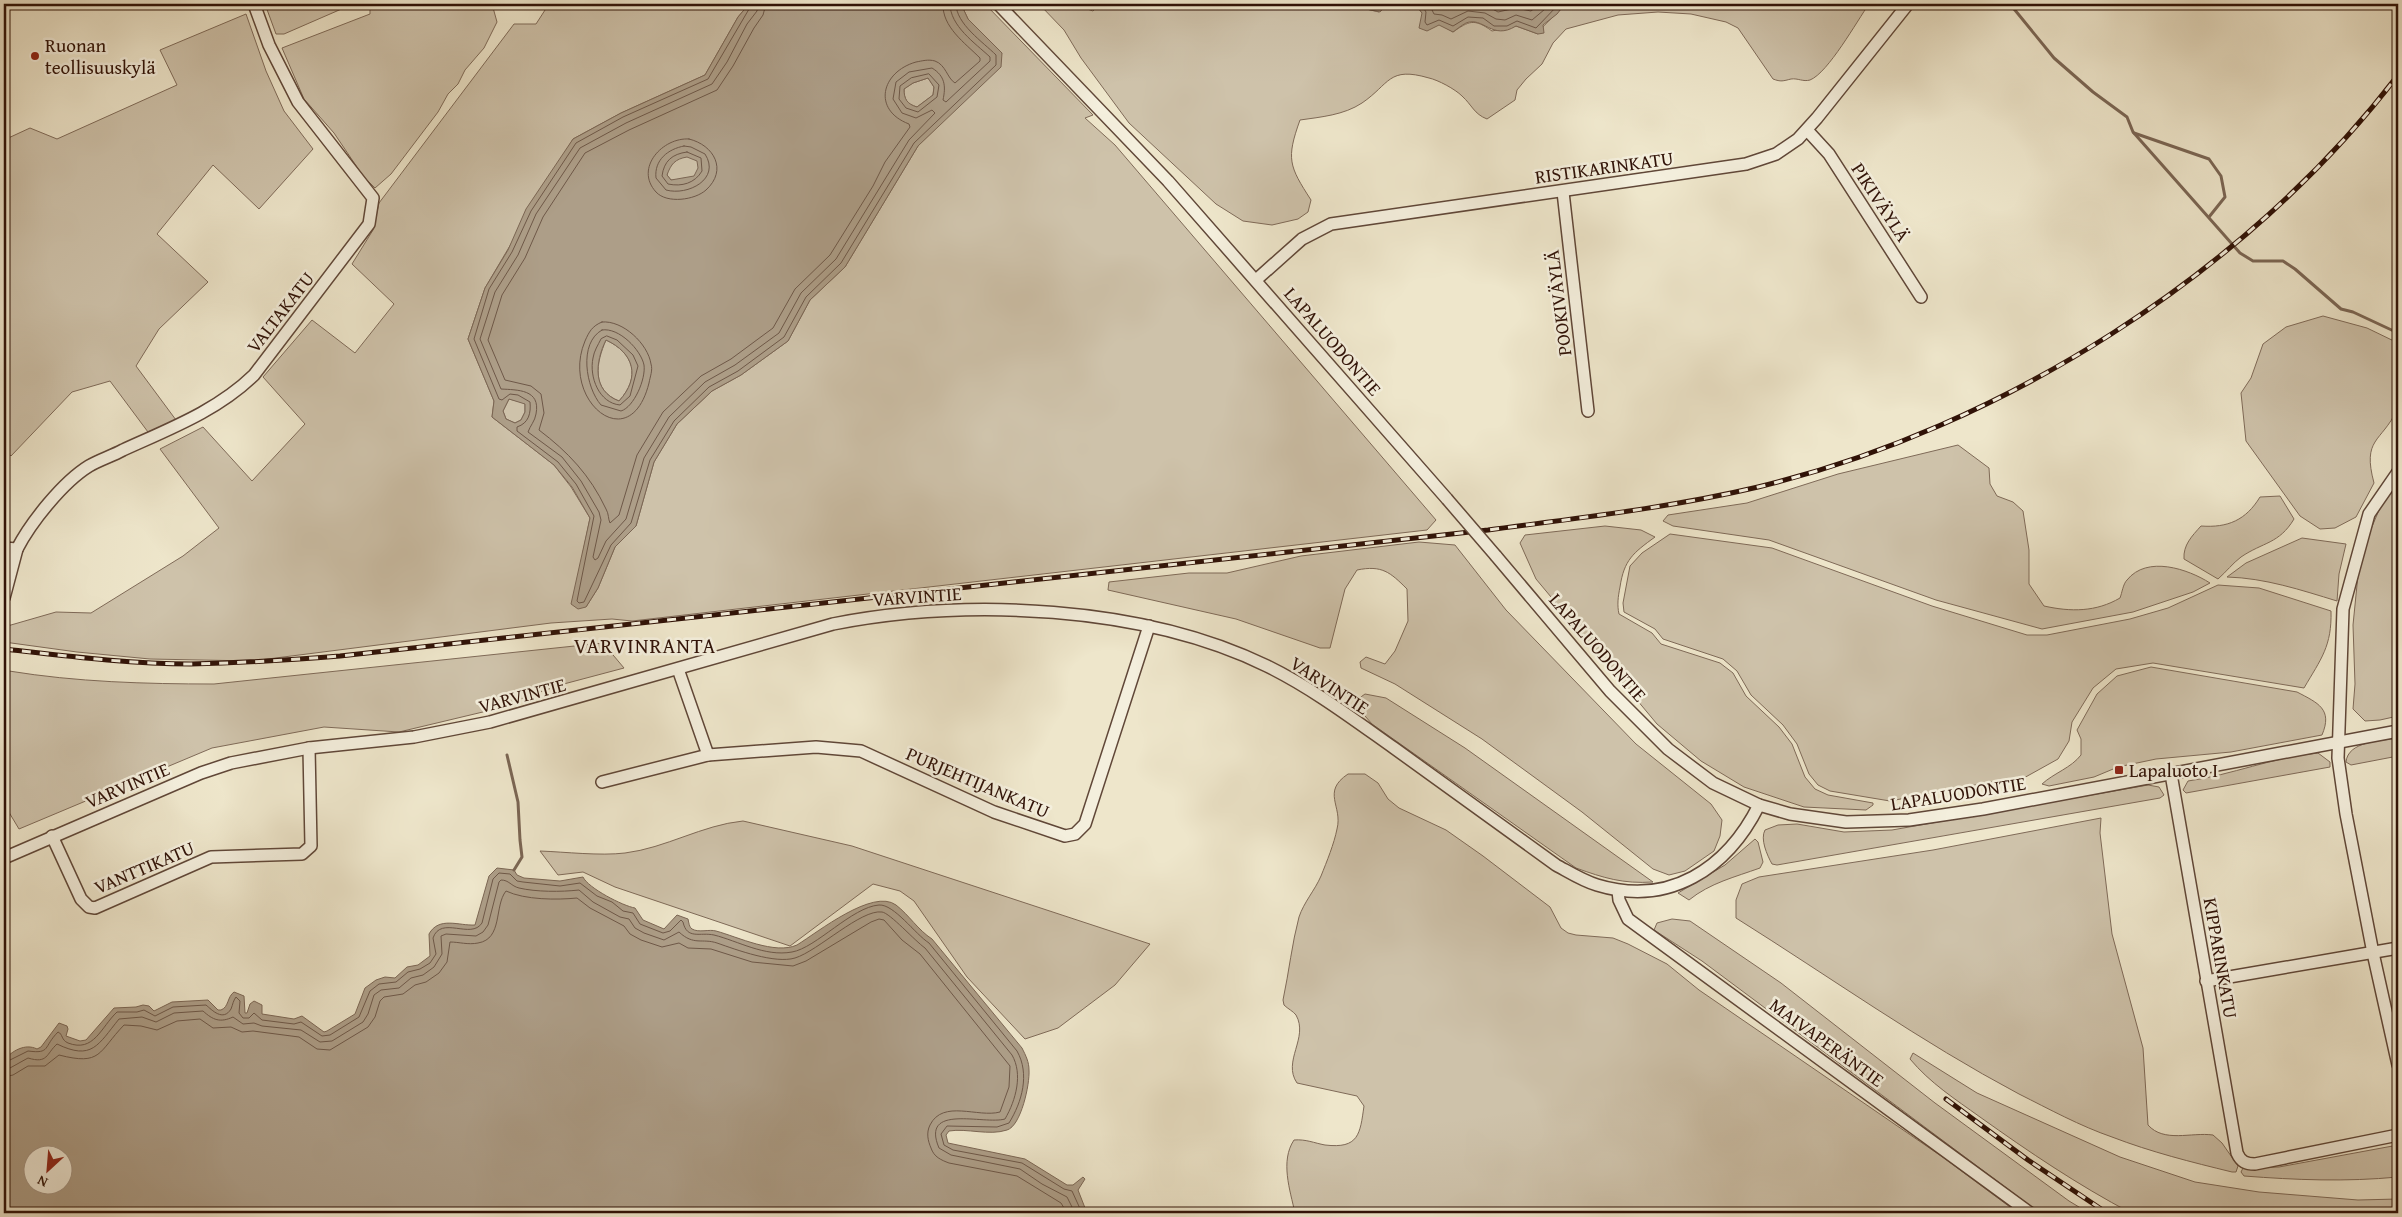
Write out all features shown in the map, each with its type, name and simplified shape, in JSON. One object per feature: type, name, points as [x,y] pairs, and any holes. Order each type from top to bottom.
[{"type":"street","name":"VALTAKATU","points":[[4,598],[17,549],[23,536],[49,502],[88,467],[206,411],[237,391],[254,375],[370,224],[373,198],[298,102],[269,45],[254,4]]},
{"type":"street","name":"LAPALUODONTIE","points":[[998,4],[1168,182],[1256,280],[1447,499],[1610,691],[1657,739],[1706,778],[1759,805],[1814,818],[1878,823],[1983,808],[2398,731]]},
{"type":"street","name":"RISTIKARINKATU","points":[[1256,280],[1302,239],[1332,224],[1746,164],[1776,154],[1807,130],[1908,4]]},
{"type":"street","name":"PIKIVÄYLÄ","points":[[1807,130],[1828,154],[1921,297]]},
{"type":"street","name":"POOKIVÄYLÄ","points":[[1563,192],[1588,411]]},
{"type":"street","points":[[2398,472],[2369,514],[2343,609],[2338,742],[2340,778],[2373,952],[2398,1065]]},
{"type":"street","points":[[4,548],[17,549]]},
{"type":"street","name":"VARVINTIE","points":[[4,858],[201,773],[231,764],[309,748],[414,737],[472,726],[539,710],[832,624],[932,610],[1013,611],[1112,620],[1149,626],[1200,638],[1269,666],[1337,708],[1556,866],[1595,885],[1618,890],[1655,890],[1693,877],[1721,858],[1736,842],[1748,827],[1759,805]]},
{"type":"street","name":"PURJEHTIJANKATU","points":[[602,782],[708,755],[816,747],[861,752],[1011,819],[1060,835],[1071,836],[1085,824],[1149,626]]},
{"type":"street","points":[[678,668],[708,755]]},
{"type":"street","name":"VANTTIKATU","points":[[52,836],[81,899],[90,907],[95,908],[211,857],[302,854],[311,846],[309,748]]},
{"type":"street","name":"KIPPARINKATU","points":[[2171,774],[2236,1148],[2242,1161],[2248,1164],[2255,1164],[2398,1135]]},
{"type":"street","name":"MAIVAPERÄNTIE","points":[[1618,890],[1619,900],[1628,919],[2030,1213]]},
{"type":"street","points":[[2206,981],[2398,948]]},
{"type":"shaded area","points":[[265,4],[353,4],[284,34],[276,34]]},
{"type":"shaded area","points":[[370,4],[492,4],[497,22],[484,48],[465,70],[458,84],[448,94],[438,112],[391,174],[375,188],[363,176],[334,133],[304,99],[282,48],[370,14]]},
{"type":"shaded area","points":[[547,4],[749,4],[738,17],[705,75],[621,113],[573,139],[485,288],[468,339],[494,401],[492,417],[554,465],[571,487],[590,518],[583,552],[586,607],[598,588],[615,547],[636,526],[654,462],[677,424],[712,391],[741,375],[788,341],[810,300],[845,267],[918,146],[956,108],[1002,53],[968,19],[961,4],[985,4],[1093,115],[1085,118],[1115,145],[1436,520],[1427,530],[632,621],[612,619],[551,623],[252,661],[150,659],[4,642],[4,627],[56,612],[91,613],[183,556],[219,528],[160,449],[203,427],[252,481],[305,424],[263,377],[312,320],[355,353],[394,304],[352,264],[373,230],[379,203],[514,24],[536,24]]},
{"type":"shaded area","points":[[1039,4],[1073,4],[1093,11],[1100,4],[1354,4],[1379,12],[1387,4],[1415,4],[1422,13],[1453,32],[1463,25],[1472,22],[1481,24],[1492,31],[1516,26],[1538,34],[1565,4],[1869,4],[1842,46],[1825,68],[1810,80],[1794,79],[1780,81],[1773,79],[1738,28],[1726,22],[1691,14],[1658,12],[1618,15],[1566,29],[1553,43],[1542,64],[1517,90],[1515,100],[1487,119],[1476,112],[1459,93],[1442,83],[1415,75],[1405,74],[1397,76],[1355,107],[1332,115],[1300,120],[1293,144],[1292,162],[1298,179],[1311,200],[1308,212],[1298,219],[1272,225],[1243,221],[1216,204],[1129,123],[1081,58],[1064,30]]},
{"type":"shaded area","points":[[246,14],[266,71],[284,111],[313,149],[259,209],[213,165],[157,234],[208,282],[159,329],[136,366],[176,420],[148,432],[110,381],[72,392],[11,456],[4,449],[4,140],[30,128],[57,139],[177,85],[160,50]]},
{"type":"shaded area","points":[[928,78],[934,87],[933,95],[917,107],[908,103],[905,99],[904,89],[913,83]]},
{"type":"shaded area","points":[[709,151],[692,182],[671,180],[667,175],[671,157]]},
{"type":"shaded area","points":[[2323,316],[2367,328],[2398,343],[2399,388],[2397,410],[2372,449],[2370,457],[2374,483],[2356,517],[2335,528],[2320,529],[2300,516],[2246,441],[2241,393],[2251,378],[2263,344],[2286,327]]},
{"type":"shaded area","points":[[606,340],[616,345],[623,352],[631,366],[632,375],[630,383],[619,401],[604,390],[598,375],[600,358]]},
{"type":"shaded area","points":[[509,399],[525,403],[525,412],[521,420],[515,423],[506,419],[503,411]]},
{"type":"shaded area","points":[[1958,445],[1989,468],[1990,484],[1997,496],[2013,502],[2023,511],[2029,550],[2029,584],[2044,606],[2083,610],[2111,603],[2120,598],[2126,582],[2135,572],[2156,566],[2179,569],[2210,583],[2193,592],[2133,612],[2042,629],[1936,600],[1769,540],[1673,526],[1663,521],[1668,515],[1747,503],[1838,474]]},
{"type":"shaded area","points":[[2398,481],[2398,716],[2365,721],[2353,709],[2355,684],[2353,625],[2360,555],[2382,503]]},
{"type":"shaded area","points":[[2280,496],[2294,519],[2276,538],[2241,557],[2218,579],[2184,559],[2185,549],[2191,537],[2201,526],[2228,524],[2249,512],[2260,497]]},
{"type":"shaded area","points":[[1605,526],[1641,530],[1655,537],[1635,553],[1624,570],[1619,594],[1619,614],[1652,633],[1661,644],[1720,663],[1733,673],[1746,696],[1779,727],[1792,744],[1805,777],[1815,789],[1828,795],[1873,803],[1873,805],[1866,810],[1804,807],[1744,787],[1701,761],[1657,724],[1536,579],[1520,543],[1525,535]]},
{"type":"shaded area","points":[[1670,534],[1772,548],[1932,606],[2027,635],[2047,635],[2130,619],[2168,608],[2218,585],[2259,588],[2331,611],[2330,634],[2316,669],[2304,688],[2153,663],[2116,669],[2093,688],[2072,722],[2069,741],[2058,759],[2022,779],[1991,782],[1890,801],[1830,791],[1818,785],[1809,774],[1797,744],[1783,725],[1751,695],[1737,671],[1723,659],[1663,639],[1655,629],[1624,612],[1623,603],[1630,566],[1642,553]]},
{"type":"shaded area","points":[[2302,538],[2346,544],[2339,574],[2337,601],[2269,582],[2227,577],[2246,563]]},
{"type":"shaded area","points":[[1419,542],[1455,545],[1506,610],[1636,744],[1711,804],[1722,820],[1720,836],[1714,851],[1685,871],[1669,875],[1653,869],[1582,812],[1482,739],[1395,684],[1361,668],[1360,662],[1366,657],[1385,664],[1395,651],[1408,621],[1407,589],[1396,578],[1385,571],[1373,568],[1357,570],[1345,589],[1330,648],[1320,648],[1236,619],[1108,590],[1109,582],[1189,573],[1227,573],[1301,556]]},
{"type":"shaded area","points":[[603,643],[624,668],[560,685],[487,711],[399,732],[324,727],[212,748],[19,829],[4,804],[4,698],[9,671],[111,682],[214,684]]},
{"type":"shaded area","points":[[2151,667],[2297,692],[2322,708],[2326,719],[2322,735],[2231,752],[2156,759],[2118,767],[2094,777],[2049,786],[2042,784],[2077,760],[2081,755],[2081,739],[2077,730],[2097,694],[2117,676]]},
{"type":"shaded area","points":[[1365,694],[1386,698],[1465,748],[1653,882],[1632,882],[1614,879],[1576,868],[1372,724],[1358,708],[1358,699]]},
{"type":"shaded area","points":[[2398,738],[2398,756],[2351,765],[2346,762],[2348,755],[2359,746],[2375,741]]},
{"type":"shaded area","points":[[2318,753],[2330,762],[2330,767],[2186,793],[2183,790],[2188,781],[2221,775],[2285,758]]},
{"type":"shaded area","points":[[1348,774],[1365,774],[1378,783],[1388,799],[1399,808],[1446,830],[1483,856],[1550,907],[1561,928],[1568,933],[1613,938],[1667,964],[1699,990],[1944,1158],[2018,1213],[1295,1213],[1287,1176],[1288,1157],[1294,1140],[1325,1145],[1345,1145],[1356,1138],[1359,1132],[1364,1106],[1357,1096],[1297,1083],[1293,1075],[1292,1066],[1300,1032],[1299,1024],[1296,1015],[1284,1005],[1283,1000],[1299,917],[1321,876],[1336,835],[1338,821],[1334,793],[1340,781]]},
{"type":"shaded area","points":[[2148,785],[2159,787],[2164,795],[2160,798],[1777,865],[1772,864],[1766,852],[1763,838],[1765,830],[1778,825],[1797,824],[1844,832],[1892,830]]},
{"type":"shaded area","points":[[2101,818],[2100,833],[2112,934],[2143,1048],[2148,1125],[2162,1134],[2178,1136],[2213,1135],[2222,1143],[2238,1166],[2236,1172],[2156,1152],[2076,1123],[2019,1094],[1947,1053],[1736,918],[1736,900],[1742,884],[1759,877],[1933,850]]},
{"type":"shaded area","points":[[743,821],[852,846],[1150,944],[1115,985],[1058,1028],[1025,1039],[967,977],[914,901],[900,891],[873,884],[790,946],[615,887],[583,872],[558,875],[540,851],[594,854],[625,853],[655,846],[713,827]]},
{"type":"shaded area","points":[[1755,839],[1758,842],[1763,862],[1760,868],[1705,889],[1689,900],[1678,893],[1725,865]]},
{"type":"shaded area","points":[[1672,919],[1690,921],[1781,983],[1935,1103],[2069,1201],[2089,1213],[2040,1213],[1702,961],[1654,930],[1657,923]]},
{"type":"shaded area","points":[[1913,1053],[1977,1093],[2120,1157],[2195,1182],[2259,1192],[2358,1200],[2398,1199],[2398,1213],[2131,1213],[2054,1168],[1952,1097],[1926,1076],[1910,1059]]},
{"type":"shaded area","points":[[2398,1145],[2398,1177],[2359,1180],[2302,1179],[2244,1176],[2241,1172],[2243,1168],[2279,1167]]},
{"type":"water","points":[[749,4],[961,4],[968,19],[1002,53],[1001,67],[918,146],[845,267],[810,300],[788,341],[741,375],[712,391],[677,424],[654,462],[636,526],[615,547],[598,588],[586,607],[578,609],[571,604],[590,518],[572,487],[554,465],[492,417],[494,401],[468,339],[485,288],[508,250],[526,209],[573,139],[621,113],[705,75],[738,17]],"holes":[[[928,78],[934,87],[933,95],[917,107],[908,103],[905,96],[904,89],[913,83]],[[687,157],[697,161],[698,168],[694,176],[671,180],[667,175],[670,168],[676,161]],[[606,340],[616,345],[623,352],[631,366],[632,375],[630,383],[619,401],[610,396],[600,383],[598,366]],[[509,399],[525,404],[525,412],[521,420],[515,423],[506,419],[503,411]]]},
{"type":"water","points":[[1354,4],[1387,4],[1380,12]]},
{"type":"water","points":[[1415,4],[1565,4],[1557,14],[1543,25],[1544,33],[1538,34],[1516,26],[1508,30],[1494,30],[1472,22],[1466,23],[1453,32],[1439,25],[1427,31],[1419,28],[1422,13]]},
{"type":"water","points":[[497,868],[514,870],[517,875],[524,878],[560,881],[583,877],[606,896],[635,908],[643,920],[664,929],[677,915],[688,919],[690,927],[695,930],[716,931],[756,944],[778,948],[788,948],[797,945],[831,922],[860,907],[874,902],[886,901],[896,905],[932,939],[1022,1048],[1028,1064],[1029,1076],[1024,1104],[1012,1127],[1000,1132],[949,1131],[946,1135],[948,1143],[1025,1159],[1067,1185],[1073,1185],[1083,1177],[1085,1179],[1078,1190],[1087,1213],[4,1213],[4,1060],[23,1047],[37,1049],[41,1047],[59,1023],[67,1026],[66,1036],[80,1041],[86,1040],[114,1008],[143,1005],[149,1006],[154,1011],[172,1002],[208,1000],[218,1010],[221,1010],[224,1009],[234,992],[244,996],[245,1013],[247,1013],[250,1004],[254,1001],[262,1005],[262,1014],[294,1019],[302,1016],[324,1032],[355,1014],[365,988],[376,980],[385,977],[395,978],[407,967],[418,965],[430,956],[429,934],[433,928],[450,923],[475,925],[489,876]]},
{"type":"waterway","points":[[2010,4],[2054,58],[2093,92],[2127,117],[2133,132],[2240,253],[2253,261],[2283,261],[2341,309],[2353,312],[2398,333]]},
{"type":"waterway","points":[[2134,133],[2209,159],[2221,176],[2225,197],[2209,217]]},
{"type":"waterway","points":[[507,755],[518,802],[522,857],[514,870]]},
{"type":"railway","points":[[4,649],[167,664],[246,662],[340,656],[1488,530],[1657,507],[1758,487],[1849,461],[1939,426],[2027,383],[2112,333],[2193,277],[2268,215],[2337,147],[2398,75]]},
{"type":"railway","points":[[1946,1099],[2028,1160],[2107,1213]]},
{"type":"place","name":"Ruonan teollisuuskylä","points":[[35,56]]},
{"type":"place","name":"Lapaluoto I","points":[[2119,770]]},
{"type":"district","name":"VARVINRANTA","points":[[645,645]]}]
